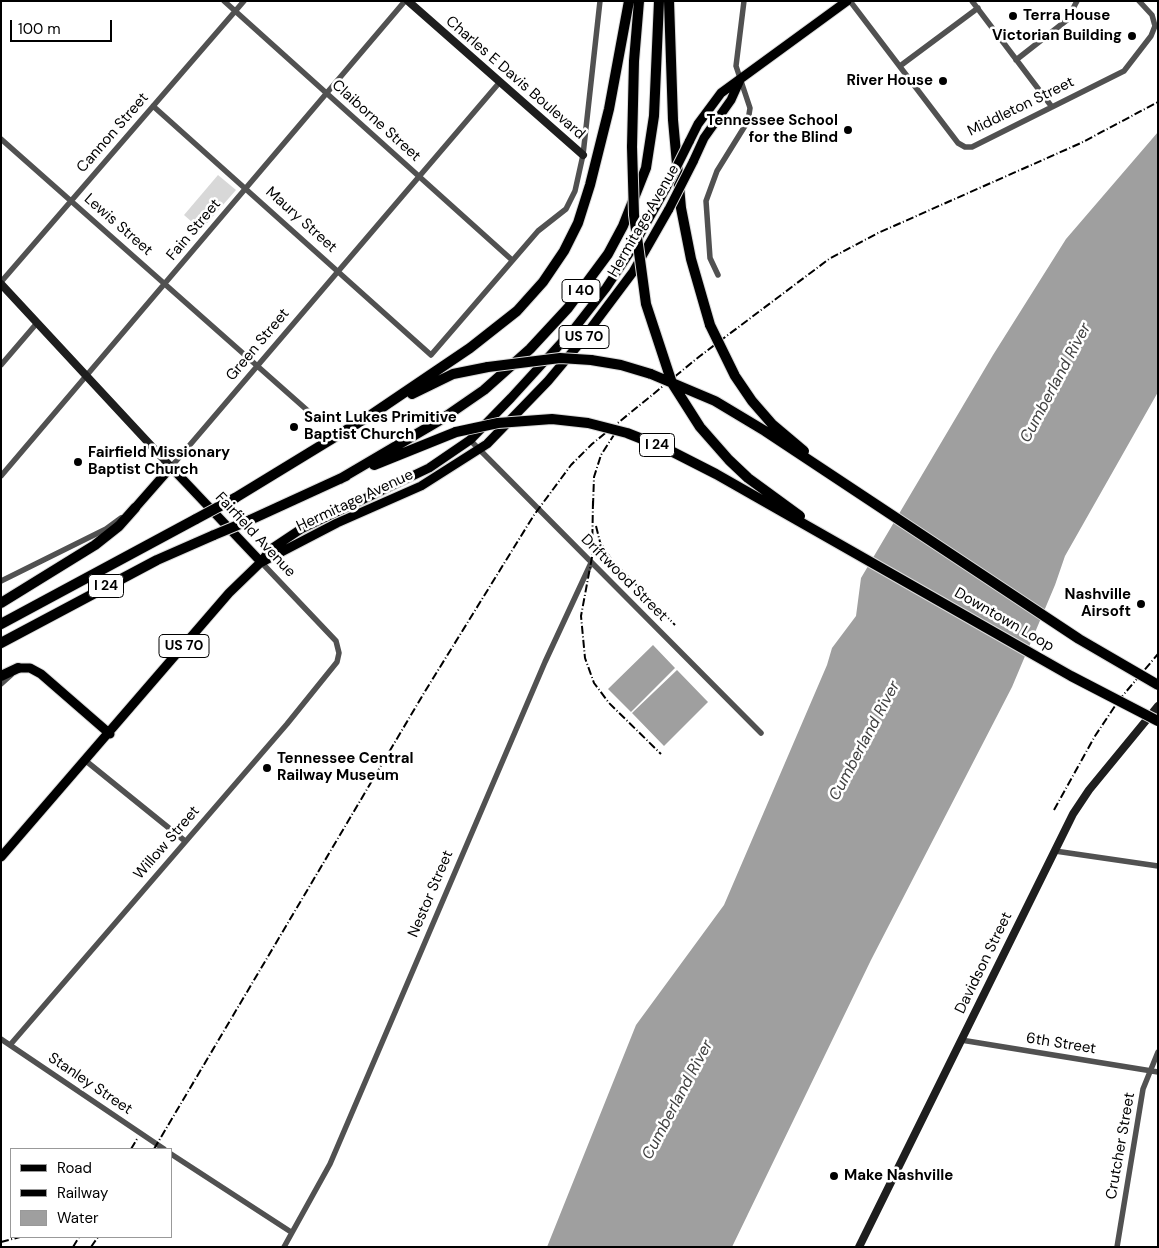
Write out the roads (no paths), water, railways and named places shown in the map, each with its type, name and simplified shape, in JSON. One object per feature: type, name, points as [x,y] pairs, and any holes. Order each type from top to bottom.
[{"type":"highway","name":"I 40","points":[[371,415],[470,348],[517,311],[543,282],[564,251],[578,223],[590,185],[609,109],[629,1]]},
{"type":"highway","points":[[639,1],[634,61],[632,146],[634,215],[646,304],[672,383],[700,427],[728,460],[748,478],[836,544]]},
{"type":"highway","name":"I 40","points":[[340,479],[442,419],[484,390],[530,349],[568,308],[608,254],[627,217],[646,168],[654,116],[659,1]]},
{"type":"highway","points":[[669,1],[673,120],[682,208],[691,259],[710,325],[735,376],[772,424],[855,492]]},
{"type":"highway","name":"I 24","points":[[1,624],[235,498],[371,415],[453,374],[488,367],[560,358],[591,360],[621,365],[651,374],[715,401],[765,431],[855,492]]},
{"type":"highway","name":"I 24","points":[[1,643],[157,560],[340,479],[456,432],[498,423],[552,419],[588,423],[627,433],[665,448],[716,474],[836,544]]},
{"type":"highway","name":"Downtown Loop","points":[[855,492],[1079,640],[1158,685]]},
{"type":"highway","points":[[1,603],[95,545],[119,526],[135,508]]},
{"type":"highway","name":"Downtown Loop","points":[[836,544],[860,555],[1079,680],[1158,721]]},
{"type":"highway","points":[[1,676],[18,668]]},
{"type":"main road","name":"Hermitage Avenue","points":[[1,857],[110,734],[228,593],[261,562],[271,549],[301,530],[429,468],[470,440],[533,376],[579,323],[630,252],[666,188],[698,124],[721,93],[848,1]]},
{"type":"main road","name":"Hermitage Avenue","points":[[261,562],[337,523],[421,486],[480,449],[527,403],[579,344],[633,272],[669,209],[704,138],[731,100],[740,80]]},
{"type":"main road","name":"Green Street","points":[[135,508],[171,467]]},
{"type":"main road","name":"Fairfield Avenue","points":[[171,467],[261,562]]},
{"type":"main road","points":[[18,668],[30,668],[38,672],[110,734]]},
{"type":"street","name":"Claiborne Street","points":[[224,1],[512,260]]},
{"type":"street","name":"Cannon Street","points":[[1,283],[244,1]]},
{"type":"street","name":"Charles E Davis Boulevard","points":[[407,1],[582,155]]},
{"type":"street","name":"Fain Street","points":[[1,476],[407,1]]},
{"type":"street","points":[[512,260],[538,231],[566,209],[575,191],[582,155],[600,1]]},
{"type":"street","points":[[718,275],[710,258],[706,202],[717,171],[748,121],[750,108],[736,66],[744,1]]},
{"type":"street","name":"Middleton Street","points":[[848,1],[958,143],[964,147],[972,147],[1124,71],[1151,36],[1155,26],[1152,15],[1139,1]]},
{"type":"street","points":[[972,1],[1052,107]]},
{"type":"street","points":[[1016,60],[1067,20],[1077,1]]},
{"type":"street","points":[[900,66],[978,8]]},
{"type":"street","name":"Green Street","points":[[171,467],[499,83]]},
{"type":"street","name":"Maury Street","points":[[154,106],[431,355],[512,260]]},
{"type":"street","name":"Lewis Street","points":[[1,139],[257,368],[307,410]]},
{"type":"street","name":"Fairfield Avenue","points":[[1,283],[171,467]]},
{"type":"street","points":[[1,365],[37,323]]},
{"type":"street","name":"Driftwood Street","points":[[470,440],[761,733]]},
{"type":"street","name":"Green Street","points":[[1,581],[106,529],[135,508]]},
{"type":"street","name":"Fairfield Avenue","points":[[261,562],[336,641],[339,655]]},
{"type":"street","name":"Nestor Street","points":[[284,1247],[330,1164],[545,662],[591,563]]},
{"type":"street","name":"Willow Street","points":[[10,1045],[287,724],[335,666],[339,655]]},
{"type":"street","points":[[1,684],[18,668]]},
{"type":"street","name":"Davidson Street","points":[[859,1247],[1073,814],[1089,790],[1158,706]]},
{"type":"street","points":[[86,761],[185,842]]},
{"type":"street","points":[[1055,851],[1158,866]]},
{"type":"street","name":"Stanley Street","points":[[1,1039],[163,1148]]},
{"type":"street","name":"6th Street","points":[[961,1040],[1158,1072]]},
{"type":"street","name":"Crutcher Street","points":[[1117,1247],[1143,1089],[1158,1052]]},
{"type":"street","points":[[172,1155],[291,1232]]},
{"type":"water","name":"Cumberland River","points":[[1158,132],[1158,392],[1065,556],[1055,585],[1012,687],[871,960],[732,1247],[547,1247],[636,1025],[724,905],[827,665],[832,648],[856,616],[861,578],[993,355],[1066,239]]},
{"type":"water","points":[[653,645],[675,668],[631,712],[608,689]]},
{"type":"water","points":[[677,670],[708,702],[664,746],[632,713]]},
{"type":"railway","points":[[155,1148],[424,693],[534,515],[571,465],[592,444],[700,356],[829,259],[878,233],[1081,143],[1158,102]]},
{"type":"railway","points":[[593,506],[594,477],[601,455],[617,430]]},
{"type":"railway","points":[[593,501],[592,557],[581,616],[585,658],[594,683],[609,703],[661,754]]},
{"type":"railway","points":[[596,526],[600,542],[611,559],[675,625]]},
{"type":"railway","points":[[1054,810],[1095,736],[1119,700],[1158,654]]},
{"type":"railway","points":[[132,1148],[137,1139]]},
{"type":"railway","points":[[1,1242],[16,1238]]},
{"type":"railway","points":[[73,1247],[78,1238]]},
{"type":"railway","points":[[91,1247],[97,1238]]},
{"type":"place","name":"Terra House","points":[[1013,16]]},
{"type":"place","name":"Victorian Building","points":[[1132,36]]},
{"type":"place","name":"River House","points":[[943,81]]},
{"type":"place","name":"Tennessee School for the Blind","points":[[848,130]]},
{"type":"place","name":"Saint Lukes Primitive Baptist Church","points":[[294,427]]},
{"type":"place","name":"Fairfield Missionary Baptist Church","points":[[78,462]]},
{"type":"place","name":"Nashville Airsoft","points":[[1141,604]]},
{"type":"place","name":"Tennessee Central Railway Museum","points":[[267,768]]},
{"type":"place","name":"Make Nashville","points":[[834,1176]]}]
